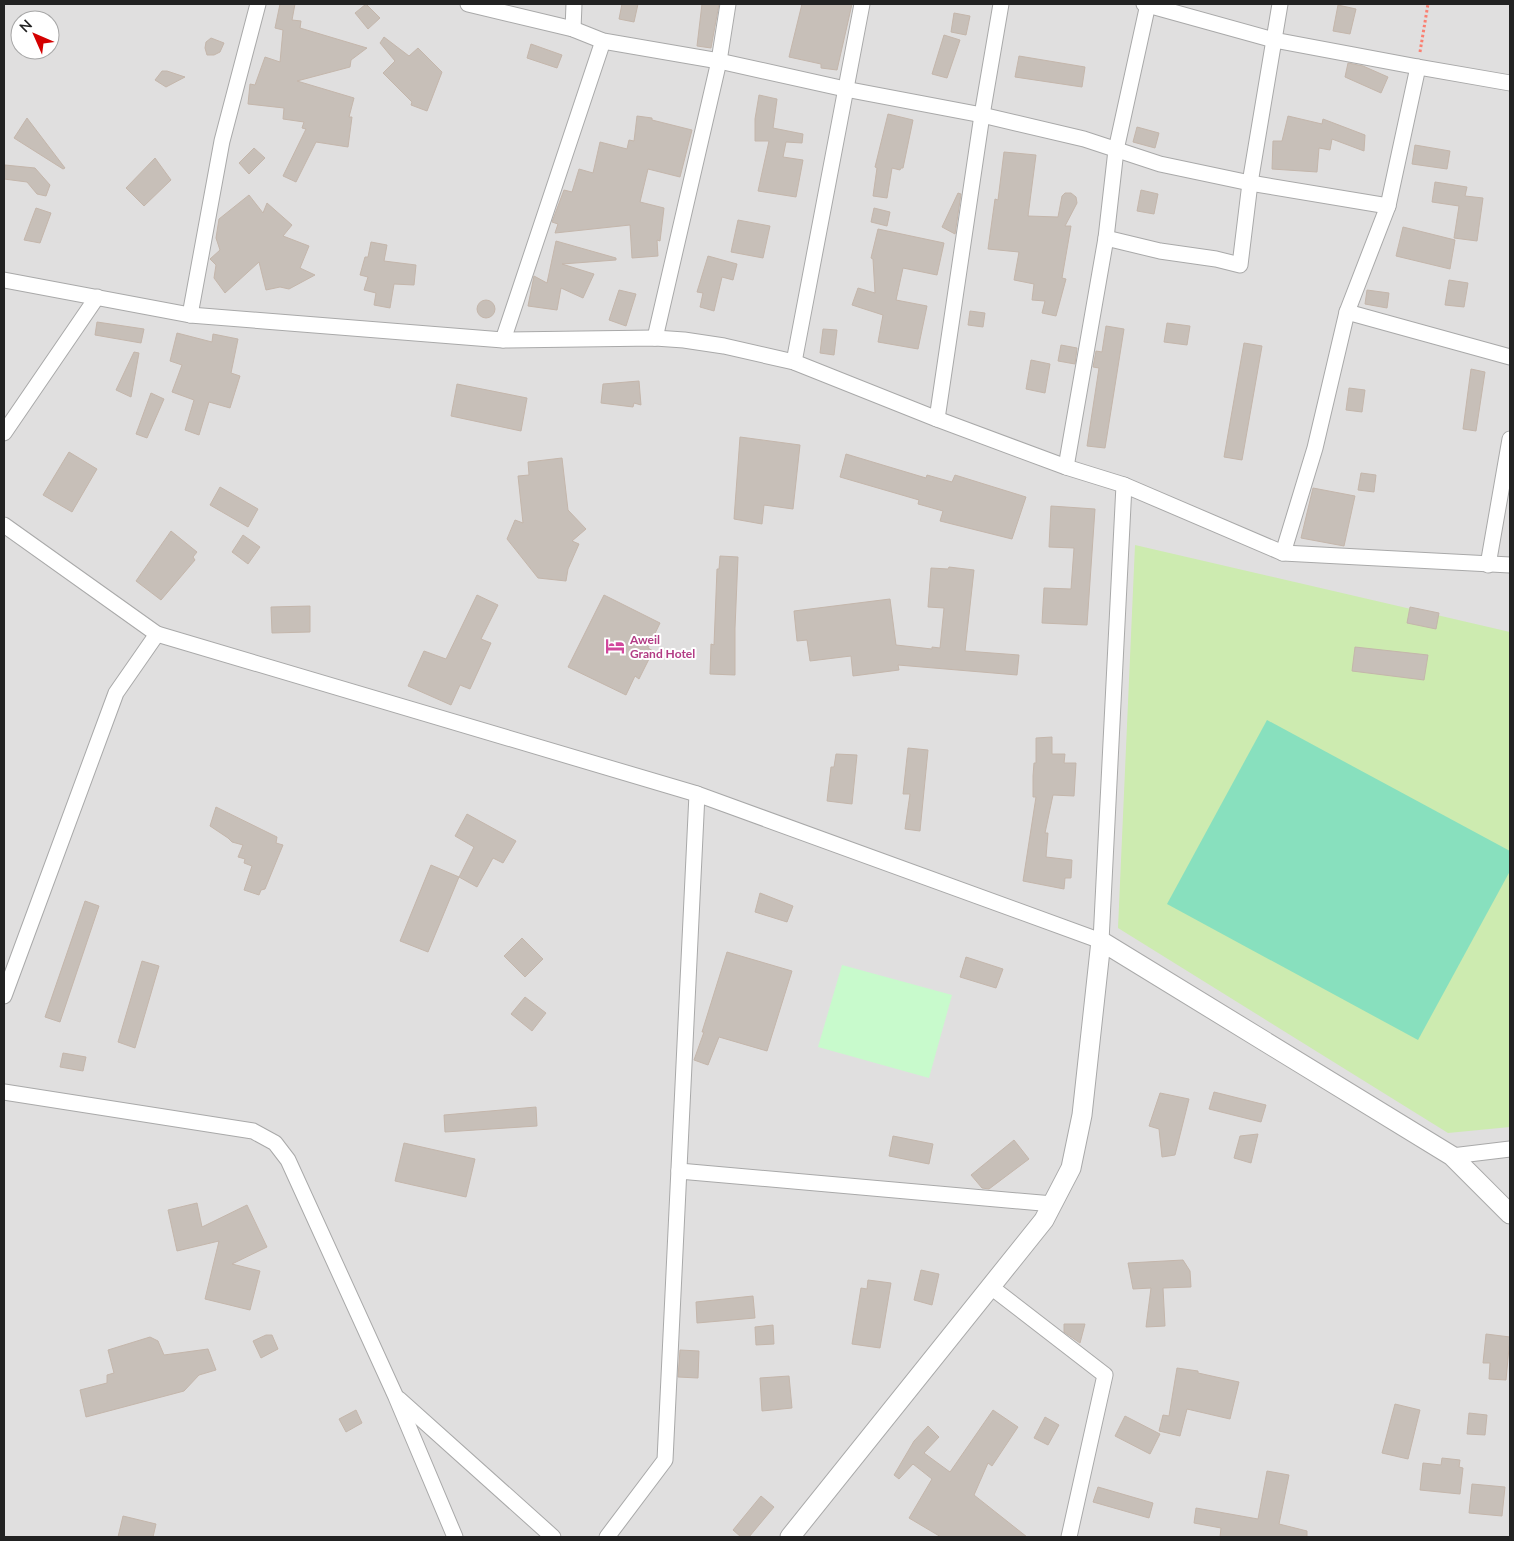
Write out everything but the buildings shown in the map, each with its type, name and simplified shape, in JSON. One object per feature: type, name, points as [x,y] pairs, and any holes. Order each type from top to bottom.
[{"type":"street","points":[[190,315],[222,141],[258,4]]},
{"type":"street","points":[[468,4],[573,30],[603,41],[719,61],[845,89],[982,115],[1084,139],[1160,164],[1250,183],[1388,206]]},
{"type":"street","points":[[573,30],[574,4]]},
{"type":"street","points":[[655,338],[719,61],[728,4]]},
{"type":"street","points":[[794,362],[862,4]]},
{"type":"street","points":[[937,420],[982,115],[1001,4]]},
{"type":"street","points":[[1066,467],[1106,238],[1116,150],[1147,4],[1274,40],[1510,82]]},
{"type":"street","points":[[1106,238],[1160,251],[1216,259],[1240,265],[1250,183],[1280,4]]},
{"type":"street","points":[[503,340],[603,41]]},
{"type":"street","points":[[1283,553],[1315,448],[1347,312],[1388,206],[1418,67]]},
{"type":"street","points":[[4,280],[190,315],[503,340],[655,338],[724,346],[794,362],[937,420],[1066,467],[1124,485],[1283,553],[1510,565]]},
{"type":"street","points":[[4,433],[97,298]]},
{"type":"street","points":[[1347,312],[1510,357]]},
{"type":"street","points":[[1488,565],[1510,439]]},
{"type":"street","points":[[790,1537],[1044,1220],[1071,1168],[1082,1115],[1101,941],[1124,485]]},
{"type":"street","points":[[4,525],[157,634],[697,794],[1101,941],[1452,1156],[1510,1214]]},
{"type":"street","points":[[4,996],[116,693],[157,634]]},
{"type":"street","points":[[607,1537],[665,1460],[697,794]]},
{"type":"street","points":[[4,1092],[253,1132],[275,1143],[288,1160],[396,1397],[456,1537]]},
{"type":"street","points":[[1452,1156],[1510,1149]]},
{"type":"street","points":[[679,1171],[1053,1204]]},
{"type":"street","points":[[991,1287],[1105,1375],[1068,1537]]},
{"type":"street","points":[[396,1397],[553,1537]]},
{"type":"path","points":[[1418,67],[1428,4]]},
{"type":"shaded area","points":[[4,4],[1510,4],[1510,1537],[4,1537]]},
{"type":"green space","points":[[1135,545],[1510,632],[1510,1127],[1448,1133],[1118,928]]},
{"type":"green space","points":[[1267,720],[1510,851],[1510,871],[1418,1040],[1167,904]]},
{"type":"green space","points":[[842,965],[952,995],[929,1078],[818,1047]]},
{"type":"place","name":"Aweil Grand Hotel","points":[[615,646]]}]
